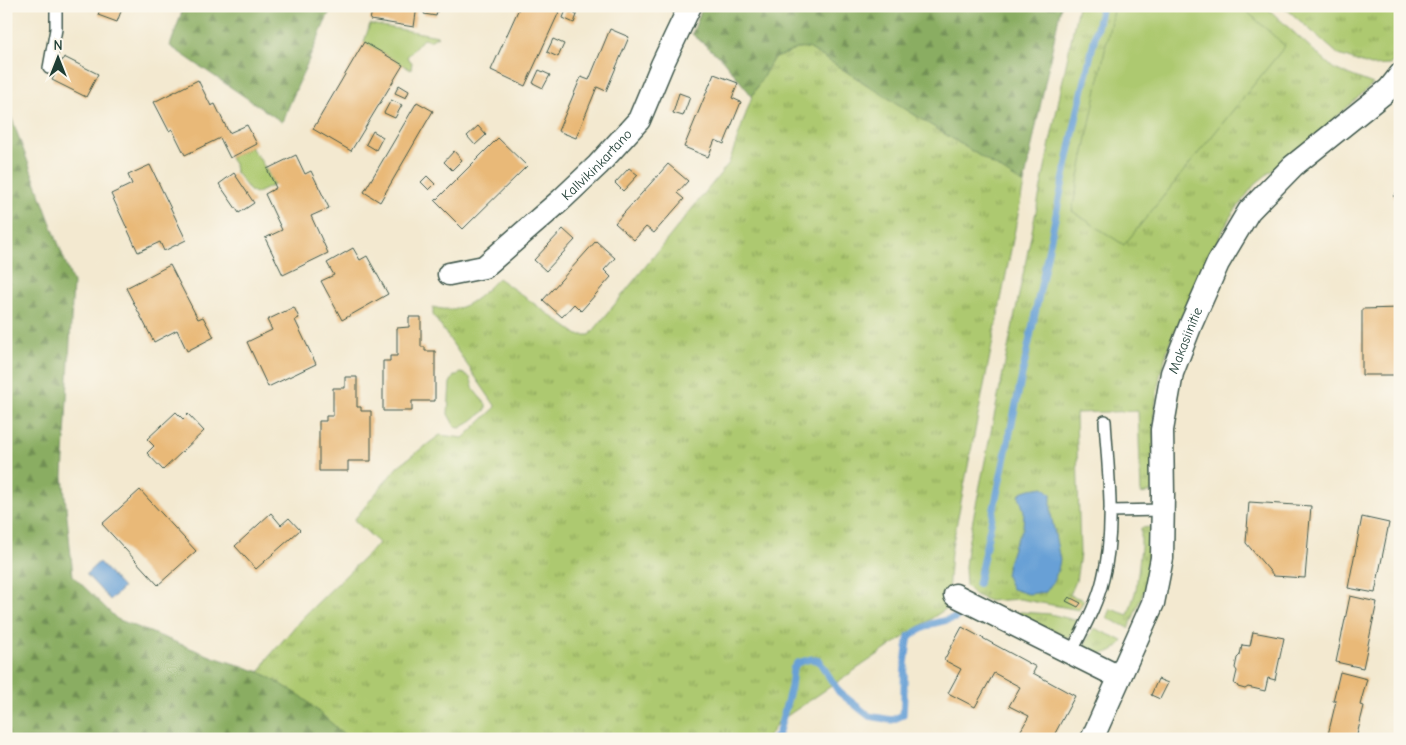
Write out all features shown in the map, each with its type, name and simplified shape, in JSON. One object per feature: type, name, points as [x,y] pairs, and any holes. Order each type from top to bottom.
[{"type":"street","name":"Kallvikinkartano","points":[[449,274],[484,267],[598,165],[639,120],[690,6]]},
{"type":"street","name":"Makasiinitie","points":[[1092,739],[1153,603],[1162,558],[1162,430],[1172,373],[1218,263],[1249,211],[1293,166],[1389,89],[1400,75]]},
{"type":"street","points":[[955,595],[1119,677]]},
{"type":"lane","points":[[49,68],[56,29],[56,6]]},
{"type":"lane","points":[[1071,653],[1087,622],[1103,580],[1110,547],[1105,421]]},
{"type":"lane","points":[[1110,511],[1163,510]]},
{"type":"green space","points":[[184,6],[332,6],[282,122],[170,46]]},
{"type":"green space","points":[[703,6],[1061,6],[1024,184],[809,48],[797,49],[773,59],[752,96],[721,58],[692,34]]},
{"type":"green space","points":[[1078,6],[1265,6],[1334,69],[1373,84],[1320,132],[1255,184],[1230,217],[1199,277],[1169,345],[1160,376],[1154,414],[1154,481],[1151,492],[1141,494],[1138,411],[1076,413],[1080,554],[1076,581],[1070,595],[1084,600],[1079,610],[1020,599],[989,601],[975,595],[966,586],[965,567],[967,549]]},
{"type":"green space","points":[[1114,6],[1241,6],[1285,46],[1124,245],[1072,211]]},
{"type":"green space","points":[[1283,6],[1400,6],[1400,54],[1390,65],[1371,66],[1339,55]]},
{"type":"green space","points":[[370,24],[438,36],[430,41],[423,39],[407,57],[412,62],[411,70],[364,42]]},
{"type":"green space","points":[[809,48],[1024,184],[951,552],[947,608],[778,722],[767,739],[349,739],[301,696],[260,672],[268,658],[303,617],[379,543],[354,520],[398,466],[440,435],[463,438],[496,407],[433,315],[433,307],[453,309],[462,307],[477,298],[498,278],[578,335],[590,335],[729,163],[752,96],[773,59],[797,49]]},
{"type":"green space","points":[[6,103],[73,283],[63,476],[73,576],[117,619],[213,657],[260,672],[301,696],[349,739],[6,739]]},
{"type":"green space","points":[[251,147],[274,185],[255,194],[250,191],[235,171],[234,164],[230,158]]},
{"type":"green space","points":[[461,373],[470,378],[475,391],[486,404],[486,410],[460,428],[455,427],[448,414],[450,383],[454,376]]},
{"type":"green space","points":[[1150,527],[1154,541],[1145,588],[1129,628],[1107,618],[1111,609],[1128,615],[1136,590],[1141,547],[1141,528]]},
{"type":"green space","points":[[1020,612],[1050,614],[1079,621],[1071,635],[1063,638],[1019,614]]},
{"type":"green space","points":[[1094,628],[1123,641],[1116,649],[1106,653],[1091,652],[1086,649],[1085,644]]},
{"type":"water","points":[[1044,487],[1051,494],[1051,514],[1060,560],[1053,582],[1046,592],[1028,594],[1012,589],[1006,576],[1014,545],[1023,528],[1024,511],[1019,496],[1021,492]]},
{"type":"water","points":[[99,562],[123,588],[110,600],[86,574]]},
{"type":"building","points":[[101,6],[123,6],[117,22],[98,15]]},
{"type":"building","points":[[373,6],[417,6],[414,27],[370,20]]},
{"type":"building","points":[[426,6],[438,6],[436,16],[424,14]]},
{"type":"building","points":[[520,6],[547,6],[559,12],[525,86],[491,70]]},
{"type":"building","points":[[566,10],[577,15],[574,23],[563,18]]},
{"type":"building","points":[[610,29],[629,37],[606,91],[597,87],[576,138],[558,131],[581,77],[589,80]]},
{"type":"building","points":[[553,39],[564,44],[558,57],[547,52]]},
{"type":"building","points":[[364,42],[403,65],[351,151],[313,129]]},
{"type":"building","points":[[64,57],[98,74],[86,97],[52,80]]},
{"type":"building","points":[[539,70],[550,75],[543,88],[533,83]]},
{"type":"building","points":[[714,74],[738,83],[732,98],[741,102],[724,144],[715,140],[708,157],[684,147]]},
{"type":"building","points":[[198,80],[211,106],[215,104],[229,133],[247,125],[257,144],[230,158],[220,138],[185,155],[172,129],[169,131],[154,102]]},
{"type":"building","points":[[399,85],[409,91],[406,98],[395,93]]},
{"type":"building","points":[[679,93],[690,97],[683,116],[673,113]]},
{"type":"building","points":[[391,100],[402,105],[395,118],[384,113]]},
{"type":"building","points":[[417,102],[433,111],[380,202],[364,192]]},
{"type":"building","points":[[478,126],[486,135],[475,145],[467,136]]},
{"type":"building","points":[[373,131],[383,137],[376,150],[366,144]]},
{"type":"building","points":[[498,138],[527,166],[463,229],[435,201]]},
{"type":"building","points":[[454,151],[462,160],[452,170],[444,162]]},
{"type":"building","points":[[296,155],[305,174],[311,171],[329,208],[311,216],[328,253],[283,275],[265,238],[282,230],[265,194],[276,188],[267,169]]},
{"type":"building","points":[[668,164],[688,181],[677,193],[684,199],[654,233],[646,227],[634,240],[615,223]]},
{"type":"building","points":[[150,165],[186,240],[164,251],[160,242],[138,252],[111,194],[132,184],[128,175]]},
{"type":"building","points":[[629,168],[638,175],[623,191],[615,183]]},
{"type":"building","points":[[234,173],[254,203],[239,213],[219,184]]},
{"type":"building","points":[[427,176],[435,184],[429,190],[421,182]]},
{"type":"building","points":[[1400,189],[1400,202],[1393,196]]},
{"type":"building","points":[[563,229],[575,240],[546,271],[534,260]]},
{"type":"building","points":[[596,241],[615,258],[604,270],[611,277],[581,311],[574,304],[562,317],[543,300]]},
{"type":"building","points":[[353,248],[360,260],[367,256],[388,294],[342,320],[321,281],[334,275],[327,263]]},
{"type":"building","points":[[170,265],[198,319],[203,317],[214,337],[187,351],[177,330],[154,342],[126,288]]},
{"type":"building","points":[[294,307],[299,318],[295,320],[316,364],[268,387],[247,342],[272,330],[267,320]]},
{"type":"building","points":[[1400,308],[1400,375],[1362,375],[1362,309]]},
{"type":"building","points":[[409,317],[421,317],[421,347],[425,347],[425,351],[435,351],[435,401],[412,401],[412,411],[383,411],[383,361],[390,361],[390,356],[397,356],[397,328],[409,327]]},
{"type":"building","points":[[345,377],[357,377],[357,407],[361,407],[361,411],[371,411],[371,461],[348,461],[348,471],[319,471],[319,421],[326,421],[326,416],[333,416],[333,388],[345,388]]},
{"type":"building","points":[[176,412],[183,419],[188,414],[204,431],[163,470],[147,453],[154,446],[147,439]]},
{"type":"building","points":[[140,490],[196,551],[158,585],[102,524]]},
{"type":"building","points":[[1249,502],[1311,506],[1305,578],[1274,576],[1246,543]]},
{"type":"building","points":[[271,513],[281,525],[289,518],[300,530],[256,569],[235,546]]},
{"type":"building","points":[[1362,517],[1389,523],[1375,593],[1348,588]]},
{"type":"building","points":[[1350,596],[1377,602],[1363,668],[1336,662]]},
{"type":"building","points":[[1069,597],[1081,603],[1078,607],[1066,601]]},
{"type":"building","points":[[962,627],[1036,667],[1033,673],[1075,696],[1052,739],[1016,739],[1029,716],[1009,706],[1020,687],[994,673],[975,707],[948,693],[961,669],[944,660]]},
{"type":"building","points":[[1253,632],[1284,638],[1275,680],[1268,678],[1265,691],[1248,687],[1245,689],[1234,684],[1237,658],[1240,655],[1242,645],[1250,646]]},
{"type":"building","points":[[1340,672],[1367,679],[1360,705],[1364,706],[1356,739],[1327,739],[1336,701],[1333,701]]},
{"type":"building","points":[[1158,679],[1168,683],[1160,699],[1151,695]]},
{"type":"waterway","points":[[978,584],[1078,110],[1102,6]]},
{"type":"waterway","points":[[774,739],[778,735],[791,687],[793,669],[797,663],[811,659],[819,661],[839,692],[869,716],[892,720],[903,715],[905,668],[909,636],[931,624],[955,618],[964,612]]}]
